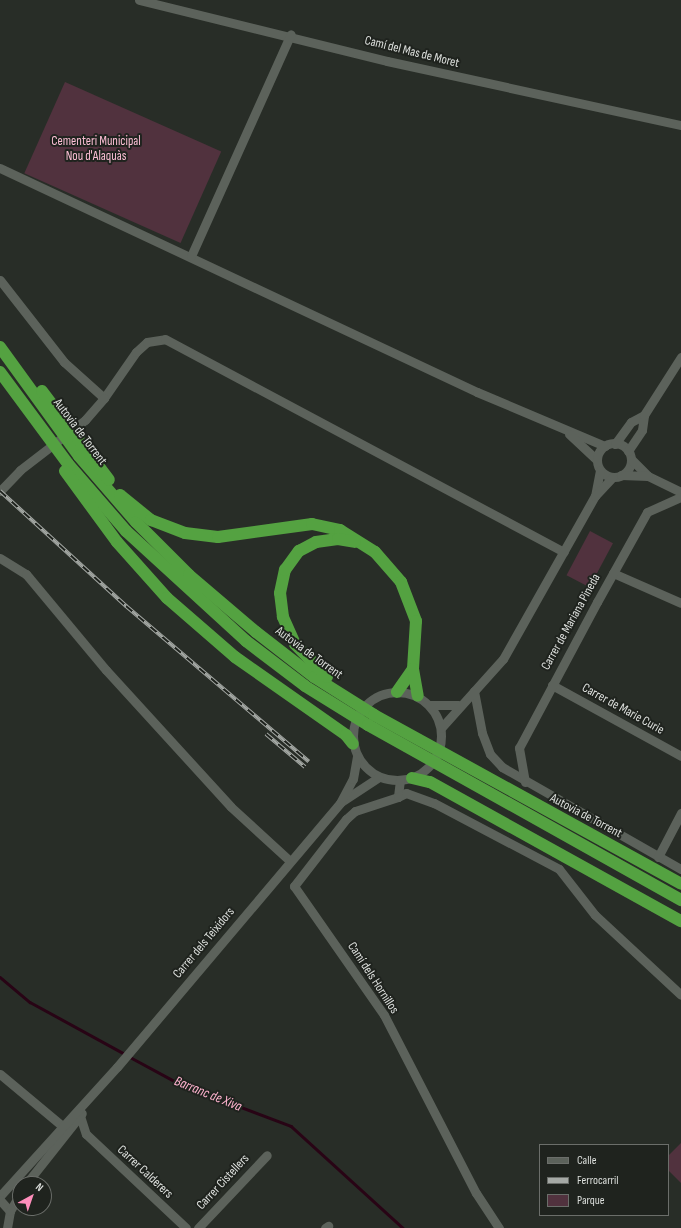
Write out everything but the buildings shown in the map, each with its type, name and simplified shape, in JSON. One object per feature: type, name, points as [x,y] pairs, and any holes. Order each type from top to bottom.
[{"type":"highway","points":[[0,336],[123,498],[151,520],[185,534],[218,536],[312,524],[340,530],[361,542],[387,562],[408,595],[417,632],[413,669],[418,696]]},
{"type":"highway","name":"Autovia de Torrent","points":[[0,347],[79,456],[136,522],[189,575],[256,632],[314,677],[374,715],[681,884]]},
{"type":"highway","name":"Autovia de Torrent","points":[[0,372],[68,464],[126,531],[246,641],[305,686],[368,726],[681,900]]},
{"type":"highway","points":[[0,383],[117,542],[167,598],[235,656],[346,735],[353,744]]},
{"type":"highway","points":[[361,542],[338,539],[316,542],[299,551],[285,570],[280,593],[283,617],[295,644],[319,672],[378,710],[581,828]]},
{"type":"highway","points":[[397,692],[413,669]]},
{"type":"highway","points":[[412,777],[430,782],[681,921]]},
{"type":"street","name":"Camí del Mas de Moret","points":[[139,0],[290,34],[387,61],[681,125]]},
{"type":"street","points":[[191,256],[290,34]]},
{"type":"street","points":[[0,168],[191,256],[568,434],[597,460],[600,470],[595,496],[513,644],[474,691],[458,706],[442,728]]},
{"type":"street","points":[[0,280],[64,362],[104,398]]},
{"type":"street","points":[[0,491],[14,476],[85,420],[104,398],[136,352],[147,342],[165,339],[564,552]]},
{"type":"street","points":[[595,496],[617,476],[629,468],[629,455],[642,430],[644,415],[681,357]]},
{"type":"street","points":[[568,434],[579,434],[605,446],[615,444],[631,422],[644,415]]},
{"type":"street","points":[[615,444],[629,455],[648,476],[681,492]]},
{"type":"street","points":[[597,460],[605,446]]},
{"type":"street","points":[[600,470],[617,476],[648,476]]},
{"type":"street","name":"Carrer de Mariana Pineda","points":[[525,782],[518,748],[613,573],[647,512],[681,497]]},
{"type":"street","points":[[0,558],[26,574],[96,659],[226,801],[290,861]]},
{"type":"street","points":[[613,573],[681,603]]},
{"type":"street","name":"Carrer de Marie Curie","points":[[552,685],[681,756]]},
{"type":"street","points":[[474,691],[490,754],[502,767],[525,782],[681,869]]},
{"type":"street","points":[[398,797],[412,777],[431,764],[442,739],[442,728],[430,705],[418,696],[397,692],[371,700],[356,719],[353,731],[353,744],[357,756],[379,777],[412,777]]},
{"type":"street","points":[[430,705],[458,706]]},
{"type":"street","name":"Carrer dels Teixidors","points":[[0,1196],[60,1125],[88,1100],[340,803],[353,779],[357,756]]},
{"type":"street","name":"Carrer dels Teixidors","points":[[340,803],[379,777]]},
{"type":"street","points":[[398,797],[406,793],[434,803],[559,869],[596,915],[681,995]]},
{"type":"street","name":"Camí dels Hornillos","points":[[398,797],[356,811],[346,819],[294,886],[384,1015],[476,1193],[499,1228]]},
{"type":"street","points":[[658,857],[681,813]]},
{"type":"street","points":[[0,1074],[60,1125]]},
{"type":"street","name":"Carrer dels Teixidors","points":[[33,1176],[80,1116],[88,1100]]},
{"type":"street","name":"Carrer Calderers","points":[[80,1116],[86,1134],[186,1228]]},
{"type":"street","points":[[61,1142],[75,1132],[86,1134]]},
{"type":"street","name":"Carrer Cistellers","points":[[198,1228],[267,1155]]},
{"type":"street","points":[[0,1200],[10,1211]]},
{"type":"street","points":[[7,1228],[12,1208]]},
{"type":"green space","name":"Cementeri Municipal Nou d'Alaquàs","points":[[65,82],[221,152],[181,243],[24,173]]},
{"type":"green space","points":[[590,531],[613,543],[589,587],[567,575]]},
{"type":"green space","points":[[681,1143],[681,1183],[669,1171],[669,1155]]},
{"type":"waterway","name":"Barranc de Xiva","points":[[0,977],[30,1002],[125,1054]]},
{"type":"waterway","name":"Barranc de Xiva","points":[[130,1057],[178,1083],[291,1126],[403,1228]]},
{"type":"railway","points":[[0,491],[126,606],[309,762]]},
{"type":"railway","points":[[266,734],[305,767]]}]
